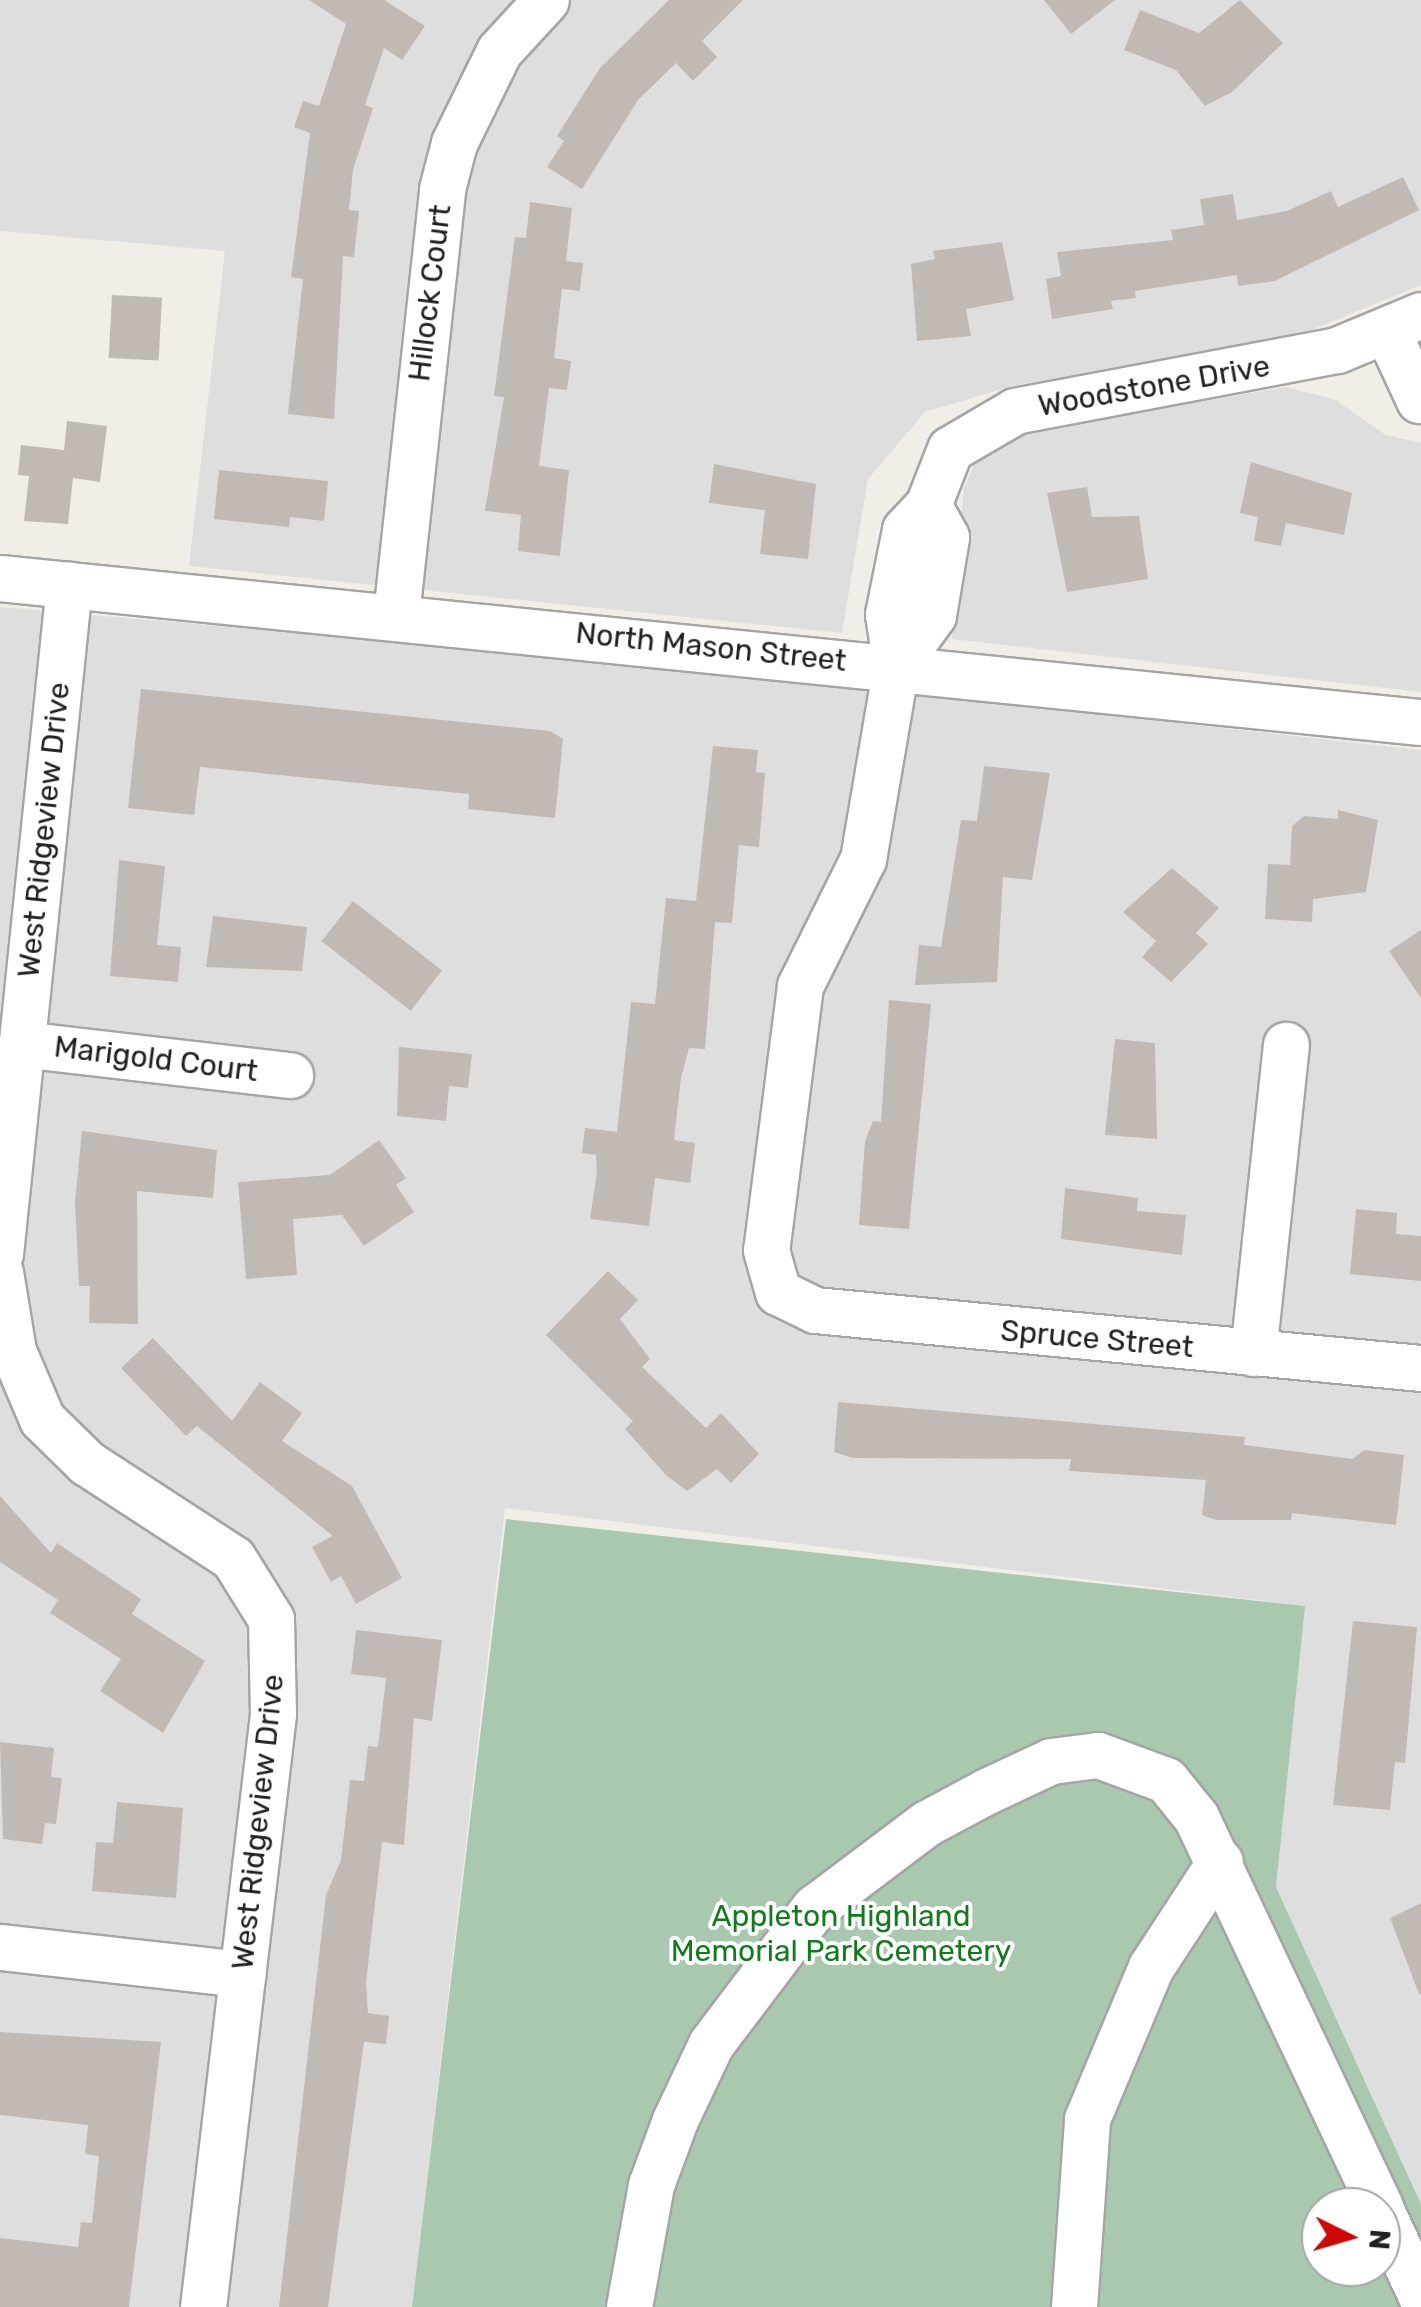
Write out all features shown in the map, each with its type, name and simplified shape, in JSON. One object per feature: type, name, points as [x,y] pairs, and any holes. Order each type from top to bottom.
[{"type":"street","name":"Hillock Court","points":[[396,615],[442,190],[454,143],[499,51],[546,0]]},
{"type":"street","points":[[1404,324],[1419,400]]},
{"type":"street","name":"Woodstone Drive","points":[[896,666],[933,615],[946,536],[928,506],[950,449],[1015,411],[1224,376],[1404,324]]},
{"type":"street","name":"North Mason Street","points":[[0,578],[396,615],[1421,722]]},
{"type":"street","name":"West Ridgeview Drive","points":[[0,1254],[69,585]]},
{"type":"street","name":"Spruce Street","points":[[896,666],[862,859],[800,986],[791,1026],[766,1218],[768,1270],[778,1292],[794,1304],[847,1315],[1421,1368]]},
{"type":"street","name":"Marigold Court","points":[[21,1044],[290,1075]]},
{"type":"street","points":[[1253,1353],[1286,1045]]},
{"type":"street","name":"West Ridgeview Drive","points":[[0,1272],[12,1350],[42,1419],[87,1463],[233,1558],[271,1619],[276,1687],[204,2307]]},
{"type":"street","points":[[629,2307],[651,2184],[711,2044],[814,1908],[867,1865],[987,1790],[1051,1762],[1098,1755],[1166,1780],[1220,1861],[1370,2187]]},
{"type":"street","points":[[1074,2307],[1077,2198],[1092,2104],[1151,1967],[1220,1861]]},
{"type":"street","points":[[0,1947],[242,1974]]},
{"type":"street","points":[[1401,2253],[1421,2296]]},
{"type":"shaded area","points":[[0,0],[1421,0],[1421,285],[1282,342],[1012,386],[925,412],[868,479],[842,633],[189,566],[225,251],[0,231]]},
{"type":"shaded area","points":[[1285,387],[1334,399],[1386,435],[1421,443],[1421,692],[952,639],[964,488],[980,451],[1027,432]]},
{"type":"shaded area","points":[[0,607],[601,659],[1421,750],[1421,2204],[1276,1887],[1304,1606],[505,1508],[412,2307],[0,2307]]},
{"type":"green space","name":"Appleton Highland Memorial Park Cemetery","points":[[506,1519],[1305,1606],[1276,1887],[1421,2204],[1421,2307],[412,2307]]},
{"type":"building","points":[[309,0],[384,0],[425,26],[402,60],[384,48],[365,105],[373,108],[353,170],[349,210],[359,211],[354,257],[343,256],[334,419],[288,414],[303,279],[291,277],[310,133],[294,127],[303,101],[319,106],[346,24]]},
{"type":"building","points":[[669,0],[743,0],[702,41],[717,57],[693,81],[676,63],[638,100],[582,189],[547,167],[564,141],[557,136],[600,68]]},
{"type":"building","points":[[1044,0],[1115,0],[1071,34]]},
{"type":"building","points":[[1240,0],[1283,43],[1232,92],[1205,106],[1176,70],[1124,50],[1140,10],[1199,33]]},
{"type":"building","points":[[1403,177],[1419,210],[1275,281],[1238,286],[1237,275],[1135,291],[1136,298],[1111,301],[1113,309],[1052,319],[1046,279],[1061,276],[1057,252],[1173,240],[1171,230],[1204,225],[1200,199],[1233,194],[1237,220],[1287,211],[1331,191],[1338,207]]},
{"type":"building","points":[[530,202],[572,208],[566,261],[583,263],[580,291],[562,289],[554,358],[571,361],[567,390],[549,388],[539,466],[569,470],[560,556],[518,551],[521,515],[485,511],[504,397],[494,396],[515,237],[526,238]]},
{"type":"building","points":[[1002,242],[1014,300],[966,309],[971,336],[917,341],[911,264],[935,259],[933,251]]},
{"type":"building","points":[[112,295],[162,298],[159,361],[109,358]]},
{"type":"building","points":[[67,421],[107,426],[100,482],[73,478],[68,524],[24,521],[29,476],[18,475],[21,445],[64,450]]},
{"type":"building","points":[[1251,462],[1352,493],[1344,535],[1286,523],[1281,546],[1254,541],[1258,517],[1240,513]]},
{"type":"building","points":[[714,464],[816,484],[808,559],[760,554],[765,510],[709,503]]},
{"type":"building","points":[[219,470],[328,481],[324,521],[290,517],[289,527],[214,519]]},
{"type":"building","points":[[1087,487],[1092,517],[1139,516],[1148,579],[1067,592],[1047,493]]},
{"type":"building","points":[[141,689],[550,731],[563,739],[555,818],[468,809],[469,794],[200,767],[194,815],[128,808]]},
{"type":"building","points":[[713,746],[758,750],[756,772],[765,773],[759,847],[739,845],[732,923],[715,922],[705,1049],[689,1048],[681,1078],[674,1140],[695,1143],[690,1183],[655,1178],[649,1226],[590,1219],[597,1172],[596,1155],[582,1153],[585,1128],[617,1132],[631,1002],[655,1004],[666,898],[696,901]]},
{"type":"building","points":[[984,766],[1050,773],[1032,880],[1003,877],[997,982],[915,985],[919,945],[941,947],[961,820],[977,821]]},
{"type":"building","points":[[1338,810],[1378,820],[1366,892],[1313,899],[1312,922],[1265,919],[1268,864],[1290,865],[1292,826],[1304,816],[1338,819]]},
{"type":"building","points":[[119,860],[165,866],[157,945],[181,947],[178,982],[110,976]]},
{"type":"building","points":[[1172,868],[1219,908],[1196,933],[1208,944],[1171,982],[1142,957],[1156,941],[1123,912]]},
{"type":"building","points":[[353,901],[442,971],[411,1011],[322,941]]},
{"type":"building","points":[[213,916],[307,927],[302,971],[206,967]]},
{"type":"building","points":[[1421,930],[1421,998],[1389,951]]},
{"type":"building","points":[[889,1000],[931,1004],[909,1229],[859,1225],[865,1141],[873,1121],[881,1122]]},
{"type":"building","points":[[1115,1039],[1155,1043],[1157,1139],[1105,1135]]},
{"type":"building","points":[[399,1047],[472,1054],[468,1088],[449,1086],[446,1121],[397,1116]]},
{"type":"building","points":[[82,1131],[217,1150],[213,1198],[137,1191],[138,1324],[89,1323],[90,1286],[79,1286],[75,1202]]},
{"type":"building","points":[[379,1140],[406,1178],[396,1185],[414,1212],[364,1246],[342,1215],[293,1219],[297,1275],[246,1279],[238,1182],[330,1175]]},
{"type":"building","points":[[1065,1188],[1138,1198],[1137,1211],[1186,1215],[1182,1255],[1061,1239]]},
{"type":"building","points":[[1356,1209],[1397,1213],[1396,1234],[1421,1236],[1421,1281],[1350,1274]]},
{"type":"building","points":[[608,1271],[638,1300],[620,1319],[650,1359],[642,1367],[706,1428],[721,1413],[759,1454],[731,1483],[717,1469],[687,1491],[666,1475],[625,1429],[633,1421],[546,1335]]},
{"type":"building","points":[[153,1338],[232,1421],[260,1382],[302,1413],[282,1441],[352,1486],[402,1578],[356,1604],[341,1576],[331,1582],[312,1547],[333,1536],[197,1426],[186,1436],[121,1368]]},
{"type":"building","points":[[838,1402],[1245,1437],[1244,1445],[1353,1459],[1364,1450],[1404,1455],[1396,1525],[1292,1513],[1291,1520],[1216,1520],[1202,1515],[1206,1480],[1069,1471],[1071,1459],[853,1458],[834,1452]]},
{"type":"building","points":[[0,1496],[51,1553],[57,1543],[141,1599],[132,1614],[205,1661],[163,1733],[100,1691],[121,1659],[50,1613],[58,1600],[0,1562]]},
{"type":"building","points":[[1353,1621],[1417,1627],[1405,1763],[1395,1762],[1390,1810],[1333,1805]]},
{"type":"building","points":[[356,1630],[442,1640],[432,1721],[414,1718],[404,1845],[382,1842],[366,1983],[368,2013],[389,2016],[386,2044],[364,2042],[328,2307],[279,2307],[326,1895],[341,1860],[350,1780],[364,1781],[368,1746],[378,1747],[386,1678],[351,1674]]},
{"type":"building","points":[[0,1742],[54,1748],[51,1777],[62,1778],[56,1824],[45,1823],[42,1844],[3,1839]]},
{"type":"building","points":[[117,1802],[183,1808],[176,1898],[92,1891],[96,1842],[113,1843]]},
{"type":"building","points":[[1421,1903],[1421,1994],[1419,1994],[1390,1918]]},
{"type":"building","points":[[0,2032],[161,2042],[129,2307],[0,2307],[0,2238],[78,2247],[81,2222],[92,2223],[99,2156],[85,2154],[88,2125],[0,2115]]}]
